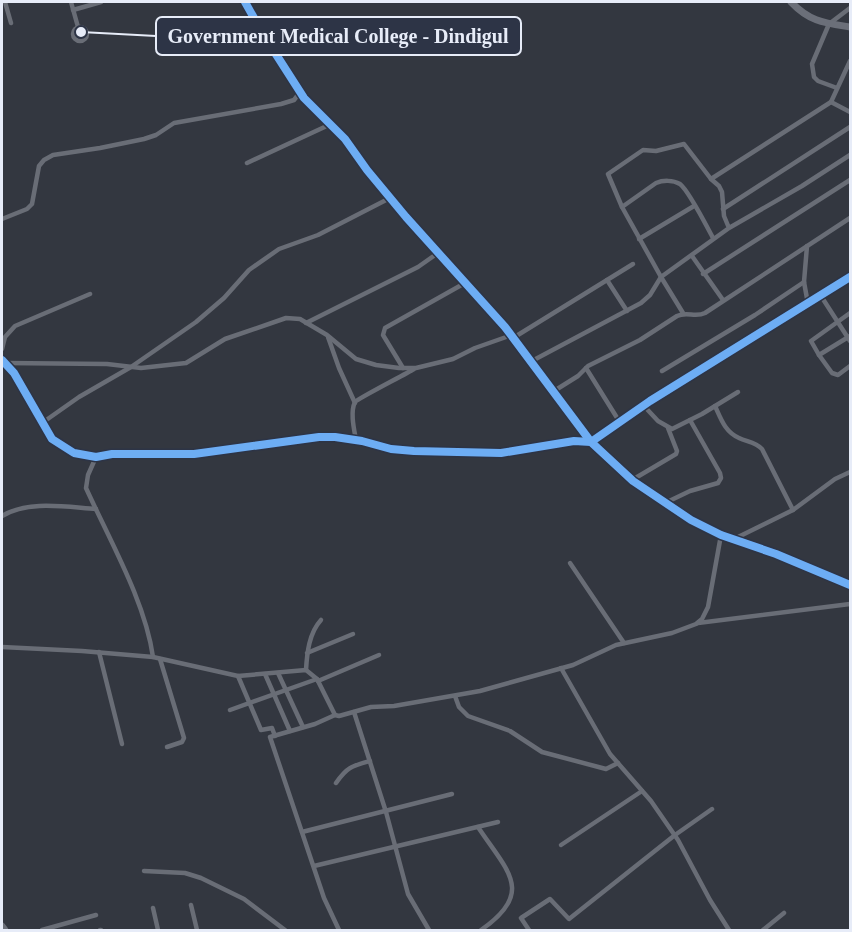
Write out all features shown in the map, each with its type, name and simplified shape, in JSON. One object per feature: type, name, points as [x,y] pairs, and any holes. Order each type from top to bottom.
[{"type":"street","points":[[5,2],[11,23]]},
{"type":"street","points":[[71,2],[78,27]]},
{"type":"street","points":[[73,10],[101,2]]},
{"type":"street","points":[[245,2],[304,98],[332,124],[390,198],[511,335],[591,442],[632,480],[691,520],[721,535],[776,554],[850,585]]},
{"type":"street","points":[[791,2],[811,18],[850,27]]},
{"type":"street","points":[[837,88],[818,81],[812,70],[818,48],[829,24],[850,8]]},
{"type":"street","points":[[711,179],[831,102],[850,62]]},
{"type":"street","points":[[2,219],[27,209],[32,204],[39,166],[53,155],[144,139],[156,135],[174,123],[281,104],[294,100],[301,91]]},
{"type":"street","points":[[831,102],[850,112]]},
{"type":"street","points":[[247,163],[332,124]]},
{"type":"street","points":[[723,209],[850,127]]},
{"type":"street","points":[[683,313],[622,207],[608,174],[644,150],[656,151],[684,144],[719,186],[729,228]]},
{"type":"street","points":[[530,362],[646,300],[661,277],[692,256],[713,238],[850,155]]},
{"type":"street","points":[[703,274],[850,180]]},
{"type":"street","points":[[622,207],[656,183],[665,181],[679,184],[713,238]]},
{"type":"street","points":[[42,423],[131,367],[210,311],[249,270],[279,249],[318,236],[390,198]]},
{"type":"street","points":[[639,238],[694,206]]},
{"type":"street","points":[[554,391],[578,376],[586,368],[683,313],[700,316],[850,218]]},
{"type":"street","points":[[807,246],[804,282],[808,303]]},
{"type":"street","points":[[306,323],[418,267],[438,253]]},
{"type":"street","points":[[692,256],[723,300]]},
{"type":"street","points":[[3,361],[141,368],[186,363],[225,339],[286,318],[300,319],[327,335],[356,359],[376,365],[416,368],[453,359],[475,348],[503,340],[633,264]]},
{"type":"street","points":[[3,361],[14,373],[52,439],[74,453],[96,457],[112,454],[194,454],[319,437],[356,440],[391,449],[501,453],[574,441],[591,442],[619,421],[850,277]]},
{"type":"street","points":[[607,280],[627,311]]},
{"type":"street","points":[[662,371],[755,315],[804,282]]},
{"type":"street","points":[[403,368],[383,335],[385,328],[465,283]]},
{"type":"street","points":[[2,349],[5,337],[15,326],[90,294]]},
{"type":"street","points":[[819,355],[850,338],[821,296]]},
{"type":"street","points":[[850,313],[812,338],[811,341],[832,374],[838,375],[850,366]]},
{"type":"street","points":[[327,335],[355,403]]},
{"type":"street","points":[[356,440],[353,411],[358,399],[416,368]]},
{"type":"street","points":[[586,368],[619,421]]},
{"type":"street","points":[[668,428],[675,428],[738,392]]},
{"type":"street","points":[[632,480],[676,454],[677,451],[668,428],[644,406]]},
{"type":"street","points":[[715,406],[726,429],[740,439],[756,444],[762,449],[794,510]]},
{"type":"street","points":[[665,503],[690,491],[713,486],[721,478],[690,420]]},
{"type":"street","points":[[96,457],[88,475],[86,488],[135,595],[150,636],[153,657]]},
{"type":"street","points":[[734,539],[794,510],[835,479],[850,472]]},
{"type":"street","points":[[2,516],[17,509],[31,507],[96,509]]},
{"type":"street","points":[[696,624],[702,619],[708,607],[721,535]]},
{"type":"street","points":[[570,563],[624,643]]},
{"type":"street","points":[[339,930],[314,866],[270,737],[335,715],[339,716],[371,707],[394,706],[480,691],[573,665],[624,643],[672,633],[696,624],[850,604]]},
{"type":"street","points":[[306,670],[312,632],[321,620]]},
{"type":"street","points":[[307,653],[353,634]]},
{"type":"street","points":[[2,647],[153,657],[238,676],[306,670],[317,680],[335,715]]},
{"type":"street","points":[[99,652],[122,744]]},
{"type":"street","points":[[230,710],[317,680],[379,655]]},
{"type":"street","points":[[160,659],[184,738],[182,742],[167,747]]},
{"type":"street","points":[[561,668],[610,754],[642,791],[675,835],[729,930]]},
{"type":"street","points":[[278,673],[303,727]]},
{"type":"street","points":[[265,674],[290,731]]},
{"type":"street","points":[[238,676],[261,730],[272,728],[275,736]]},
{"type":"street","points":[[455,696],[459,707],[468,716],[510,731],[542,752],[606,769],[618,763]]},
{"type":"street","points":[[354,712],[386,812],[408,894],[429,930]]},
{"type":"street","points":[[336,783],[344,771],[351,766],[370,761]]},
{"type":"street","points":[[561,845],[642,791]]},
{"type":"street","points":[[302,832],[452,794]]},
{"type":"street","points":[[530,930],[522,918],[550,898],[569,919],[675,835],[712,809]]},
{"type":"street","points":[[314,866],[498,822]]},
{"type":"street","points":[[478,827],[511,876],[513,886],[513,896],[508,906],[481,930]]},
{"type":"street","points":[[144,870],[194,875],[244,899],[285,930]]},
{"type":"street","points":[[191,905],[197,930]]},
{"type":"street","points":[[153,908],[158,930]]},
{"type":"street","points":[[763,930],[784,913]]},
{"type":"street","points":[[42,930],[96,915]]},
{"type":"street","points":[[2,926],[5,930]]},
{"type":"cycle path","points":[[245,2],[304,98],[345,139],[406,217],[505,327],[591,442],[650,401],[850,277]]},
{"type":"cycle path","points":[[2,360],[14,373],[52,439],[74,453],[96,457],[112,454],[194,454],[319,437],[362,441],[391,449],[501,453],[574,441],[591,442],[633,481],[691,520],[721,535],[776,554],[850,585]]},
{"type":"place","name":"Government Medical College - Dindigul","points":[[81,32]]}]
